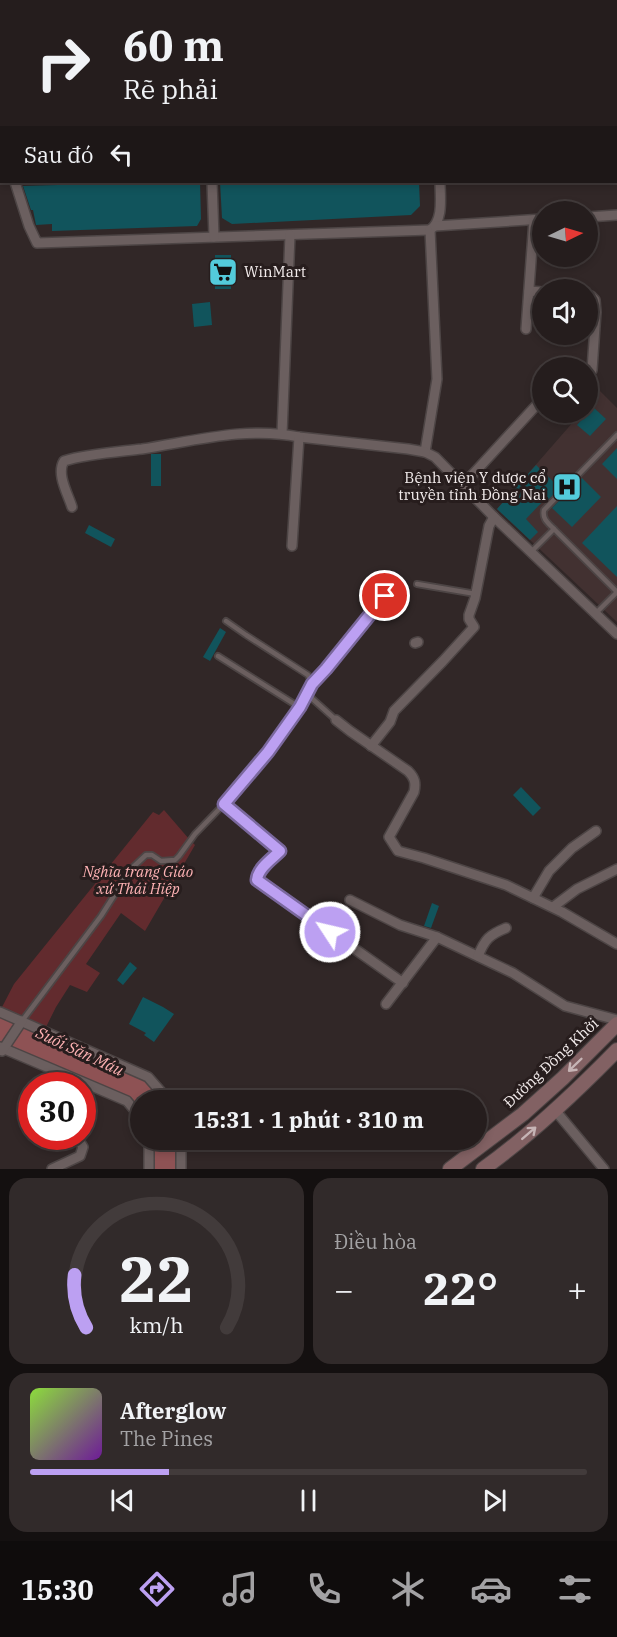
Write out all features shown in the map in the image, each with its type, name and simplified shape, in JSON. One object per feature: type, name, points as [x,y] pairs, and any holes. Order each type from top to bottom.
[{"type":"main road","name":"Đường Đồng Khởi","points":[[450,1169],[524,1114],[617,1022]]},
{"type":"main road","points":[[483,1169],[515,1146],[583,1085],[617,1050]]},
{"type":"street","points":[[15,183],[37,243],[290,235],[433,228],[532,220]]},
{"type":"street","points":[[212,183],[214,237]]},
{"type":"street","points":[[425,452],[436,379],[433,228],[440,213],[440,183]]},
{"type":"street","points":[[598,216],[617,215]]},
{"type":"street","points":[[282,434],[290,235]]},
{"type":"street","points":[[526,329],[532,267]]},
{"type":"street","points":[[463,485],[532,411]]},
{"type":"street","points":[[72,507],[61,474],[61,465],[64,461],[217,436],[254,433],[282,434],[425,452],[435,457],[494,517],[617,634]]},
{"type":"street","points":[[292,546],[299,437]]},
{"type":"street","points":[[371,746],[390,722],[394,711],[474,627],[469,617],[476,594],[489,526],[494,517]]},
{"type":"street","points":[[336,720],[408,771],[416,783],[414,792],[389,837],[398,851],[506,885],[553,907],[617,944]]},
{"type":"street","points":[[224,804],[280,851],[263,867],[257,880],[403,983]]},
{"type":"street","points":[[533,898],[549,871],[572,848],[596,831]]},
{"type":"street","points":[[553,907],[576,889],[617,868]]},
{"type":"street","points":[[350,900],[400,925],[437,937],[513,973],[565,1006],[617,1022]]},
{"type":"street","points":[[478,956],[483,943],[489,936],[506,927]]},
{"type":"street","points":[[386,1004],[437,937]]},
{"type":"street","points":[[0,1012],[148,1077],[159,1090]]},
{"type":"street","points":[[22,1021],[1,1049],[127,1101],[130,1105]]},
{"type":"street","points":[[555,1110],[604,1169]]},
{"type":"street","points":[[52,1169],[64,1167],[80,1155],[82,1150]]},
{"type":"street","points":[[149,1150],[149,1169]]},
{"type":"street","points":[[181,1150],[181,1169]]},
{"type":"lane","points":[[596,613],[617,592],[544,519],[544,510],[617,435]]},
{"type":"lane","points":[[531,552],[554,530]]},
{"type":"lane","points":[[417,584],[476,594]]},
{"type":"lane","points":[[22,1021],[101,916],[136,864],[146,855],[152,855],[161,861],[176,860],[195,834],[268,752],[300,707],[312,684],[385,596]]},
{"type":"lane","points":[[226,621],[308,675],[312,684]]},
{"type":"lane","points":[[218,656],[300,707]]},
{"type":"lane","points":[[307,694],[336,720]]},
{"type":"shaded area","name":"Bệnh viện Y dược cổ truyền tỉnh Đồng Nai","points":[[600,391],[617,408],[617,622],[497,509],[572,423],[598,423],[598,393]]},
{"type":"shaded area","name":"Suối Săn Máu","points":[[0,1016],[146,1080],[155,1090],[130,1090],[130,1099],[96,1084],[96,1072],[68,1072],[0,1043]]},
{"type":"shaded area","points":[[152,1150],[177,1150],[177,1169],[153,1169]]},
{"type":"green space","name":"Nghĩa trang Giáo xứ Thái Hiệp","points":[[164,810],[195,845],[145,931],[121,913],[86,964],[100,973],[87,992],[70,985],[46,1027],[1,1009],[14,984],[153,812],[159,815]]},
{"type":"building","points":[[57,183],[200,183],[201,219],[197,226],[52,231],[52,224],[36,225],[33,210],[31,210],[23,186],[57,185]]},
{"type":"building","points":[[220,183],[419,183],[420,206],[411,215],[232,224],[222,218]]},
{"type":"building","name":"WinMart","points":[[215,255],[231,255],[231,289],[215,289]]},
{"type":"building","points":[[210,302],[212,325],[194,327],[192,304]]},
{"type":"building","points":[[598,412],[606,419],[590,436],[577,425],[579,423],[598,423]]},
{"type":"building","points":[[617,448],[617,479],[602,464]]},
{"type":"building","points":[[151,454],[161,454],[161,486],[151,486]]},
{"type":"building","points":[[536,465],[560,488],[546,502],[544,500],[526,519],[538,532],[530,540],[497,509]]},
{"type":"building","points":[[582,478],[601,497],[572,527],[552,508]]},
{"type":"building","points":[[617,506],[617,577],[582,543]]},
{"type":"building","points":[[89,525],[115,539],[111,547],[85,533]]},
{"type":"building","points":[[220,628],[226,632],[210,661],[203,657]]},
{"type":"building","points":[[521,787],[541,808],[533,816],[513,795]]},
{"type":"building","points":[[432,903],[439,906],[431,928],[424,926]]},
{"type":"building","points":[[130,962],[137,968],[123,985],[117,980]]},
{"type":"building","points":[[143,997],[174,1014],[154,1042],[144,1035],[146,1033],[129,1024]]},
{"type":"place","name":"WinMart","points":[[223,272]]},
{"type":"place","name":"Bệnh viện Y dược cổ truyền tỉnh Đồng Nai","points":[[567,487]]},
{"type":"route","points":[[330,932],[257,880],[263,867],[280,851],[224,804],[268,752],[300,707],[312,684],[385,596]]}]
